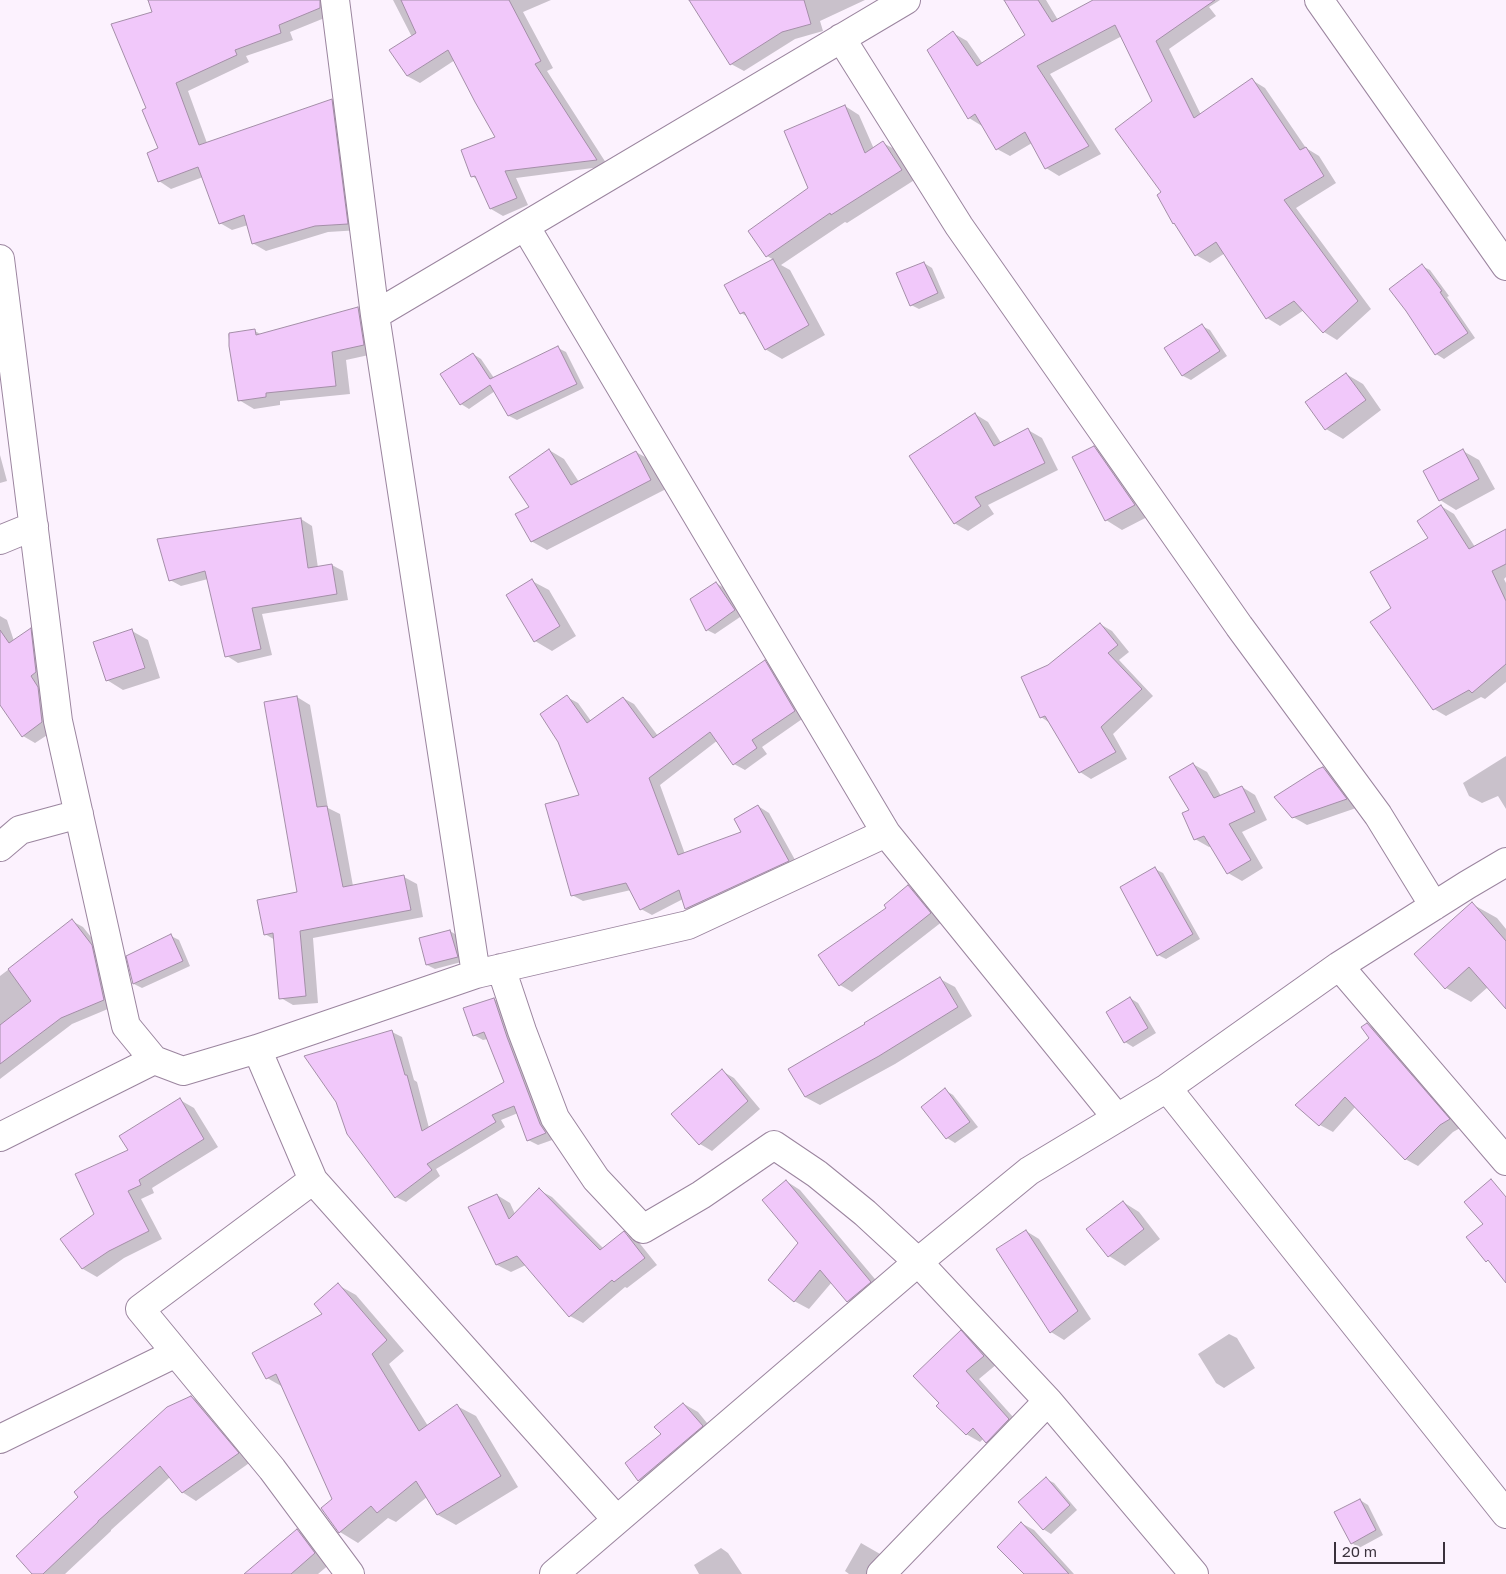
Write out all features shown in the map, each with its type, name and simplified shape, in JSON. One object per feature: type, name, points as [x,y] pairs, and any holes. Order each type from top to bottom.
[{"type":"street","points":[[335,0],[375,315],[488,971],[522,1030],[555,1118],[596,1179],[643,1230],[700,1195],[774,1145],[816,1174],[865,1213],[918,1262],[1048,1401],[1194,1574]]},
{"type":"street","points":[[375,315],[906,0]]},
{"type":"street","points":[[1319,0],[1506,266]]},
{"type":"street","points":[[841,38],[959,226],[1239,626],[1378,815],[1434,906]]},
{"type":"street","points":[[525,226],[886,833],[1117,1118]]},
{"type":"street","points":[[0,260],[58,721],[126,1026],[154,1060],[183,1071],[257,1049],[488,971],[688,925],[886,833]]},
{"type":"street","points":[[0,540],[34,526]]},
{"type":"street","points":[[0,847],[20,830],[79,814]]},
{"type":"street","points":[[554,1574],[918,1262],[1029,1170],[1167,1088],[1339,966],[1506,862]]},
{"type":"street","points":[[1339,966],[1506,1161]]},
{"type":"street","points":[[257,1049],[313,1180],[617,1520]]},
{"type":"street","points":[[0,1137],[154,1060]]},
{"type":"street","points":[[1167,1088],[1506,1514]]},
{"type":"street","points":[[313,1180],[140,1309],[272,1469],[350,1574]]},
{"type":"street","points":[[0,1439],[176,1353]]},
{"type":"street","points":[[888,1571],[1048,1401]]},
{"type":"building","points":[[148,0],[320,0],[320,8],[279,25],[281,33],[235,50],[237,55],[176,83],[199,145],[332,99],[348,224],[315,226],[252,244],[244,215],[219,224],[198,167],[158,182],[147,153],[158,148],[142,110],[146,108],[111,24],[152,12]]},
{"type":"building","points":[[401,0],[509,0],[541,61],[535,64],[597,160],[505,171],[517,198],[490,209],[475,176],[471,177],[461,150],[495,137],[448,50],[407,76],[389,50],[416,33]]},
{"type":"building","points":[[689,0],[804,0],[811,24],[782,32],[730,65]]},
{"type":"building","points":[[1004,0],[1038,0],[1052,22],[1093,0],[1215,0],[1156,41],[1194,118],[1252,78],[1300,150],[1306,147],[1324,176],[1284,200],[1358,301],[1323,333],[1294,301],[1266,319],[1216,242],[1195,256],[1173,224],[1157,195],[1161,192],[1115,129],[1152,101],[1115,25],[1037,66],[1089,146],[1045,169],[1025,132],[996,150],[975,114],[968,119],[927,50],[953,31],[977,66],[1025,35]]},
{"type":"building","points":[[845,105],[865,153],[883,141],[902,170],[831,215],[830,213],[766,257],[748,231],[808,188],[784,131]]},
{"type":"building","points":[[773,259],[809,325],[765,350],[744,312],[740,314],[724,285]]},
{"type":"building","points":[[924,262],[938,293],[910,306],[896,273]]},
{"type":"building","points":[[1422,264],[1442,291],[1440,292],[1468,333],[1435,355],[1389,289]]},
{"type":"building","points":[[358,307],[364,345],[332,352],[336,386],[266,393],[266,397],[238,401],[229,346],[229,333],[255,329],[256,335]]},
{"type":"building","points":[[1202,324],[1220,351],[1182,376],[1164,348]]},
{"type":"building","points":[[558,346],[577,384],[508,416],[490,385],[460,405],[440,374],[473,353],[490,379]]},
{"type":"building","points":[[1346,373],[1366,400],[1325,430],[1305,402]]},
{"type":"building","points":[[975,413],[994,446],[1028,428],[1045,463],[975,497],[981,506],[954,524],[909,456]]},
{"type":"building","points":[[1094,446],[1135,505],[1105,521],[1072,457]]},
{"type":"building","points":[[549,449],[571,485],[636,451],[651,480],[531,542],[515,514],[529,507],[509,477]]},
{"type":"building","points":[[1463,449],[1479,479],[1439,501],[1423,471]]},
{"type":"building","points":[[1441,505],[1469,549],[1506,529],[1506,564],[1492,571],[1506,601],[1506,664],[1472,693],[1469,690],[1433,710],[1370,622],[1391,608],[1370,572],[1428,538],[1417,521]]},
{"type":"building","points":[[301,518],[308,568],[332,564],[337,594],[252,608],[261,649],[225,657],[205,571],[169,581],[157,539]]},
{"type":"building","points":[[532,579],[560,626],[534,642],[506,595]]},
{"type":"building","points":[[716,582],[735,610],[706,631],[690,599]]},
{"type":"building","points":[[1100,623],[1118,645],[1108,653],[1142,689],[1101,727],[1116,752],[1079,773],[1045,716],[1040,718],[1021,677],[1048,665]]},
{"type":"building","points":[[31,628],[36,672],[31,676],[38,687],[42,722],[22,737],[0,705],[0,630],[9,643]]},
{"type":"building","points":[[132,629],[145,668],[106,681],[93,642]]},
{"type":"building","points":[[765,660],[795,711],[752,740],[757,748],[733,765],[710,732],[649,778],[678,855],[741,832],[734,819],[758,805],[789,861],[685,909],[679,890],[640,910],[626,883],[571,896],[545,804],[579,795],[558,742],[540,714],[567,695],[587,723],[623,697],[653,738]]},
{"type":"building","points":[[297,696],[317,807],[327,806],[343,887],[404,875],[411,910],[300,931],[306,996],[279,999],[273,933],[264,935],[257,900],[297,892],[264,702]]},
{"type":"building","points":[[1193,763],[1214,798],[1242,786],[1255,812],[1229,824],[1251,860],[1227,874],[1204,836],[1194,840],[1182,813],[1189,810],[1169,777]]},
{"type":"building","points":[[1323,767],[1347,799],[1292,818],[1274,797]]},
{"type":"building","points":[[1155,867],[1193,934],[1157,956],[1120,887]]},
{"type":"building","points":[[908,885],[931,913],[839,986],[818,955],[886,908],[884,905]]},
{"type":"building","points":[[1472,902],[1506,941],[1506,1009],[1469,967],[1445,989],[1414,954]]},
{"type":"building","points":[[72,919],[92,945],[104,1000],[61,1018],[0,1064],[0,1025],[31,1001],[8,969]]},
{"type":"building","points":[[450,930],[458,957],[426,965],[419,938]]},
{"type":"building","points":[[171,934],[183,961],[133,984],[126,956]]},
{"type":"building","points":[[940,977],[958,1007],[879,1056],[805,1097],[788,1069]]},
{"type":"building","points":[[1130,997],[1148,1028],[1124,1043],[1106,1012]]},
{"type":"building","points":[[494,998],[540,1124],[546,1133],[527,1141],[514,1106],[492,1115],[496,1122],[427,1164],[432,1170],[395,1198],[347,1134],[336,1102],[304,1056],[392,1030],[405,1075],[407,1075],[422,1131],[504,1082],[484,1032],[473,1036],[463,1008]]},
{"type":"building","points":[[1367,1023],[1450,1119],[1440,1125],[1405,1160],[1345,1097],[1319,1126],[1295,1105],[1369,1038],[1361,1027]]},
{"type":"building","points":[[722,1069],[748,1101],[699,1145],[671,1114]]},
{"type":"building","points":[[945,1088],[970,1122],[946,1139],[921,1107]]},
{"type":"building","points":[[180,1098],[204,1139],[139,1180],[141,1185],[128,1191],[149,1231],[109,1251],[82,1269],[60,1239],[94,1214],[75,1174],[128,1150],[119,1136]]},
{"type":"building","points":[[1491,1179],[1506,1197],[1506,1283],[1488,1260],[1486,1262],[1466,1237],[1483,1224],[1464,1202]]},
{"type":"building","points":[[786,1180],[871,1282],[847,1302],[820,1270],[794,1302],[768,1280],[798,1243],[762,1200]]},
{"type":"building","points":[[539,1188],[600,1250],[624,1231],[645,1258],[614,1282],[612,1280],[569,1317],[517,1256],[496,1265],[468,1207],[497,1194],[509,1219]]},
{"type":"building","points":[[1123,1201],[1144,1229],[1108,1257],[1086,1229]]},
{"type":"building","points":[[1026,1230],[1078,1311],[1050,1333],[996,1249]]},
{"type":"building","points":[[338,1283],[387,1340],[372,1354],[419,1431],[457,1404],[501,1476],[437,1515],[416,1481],[377,1513],[371,1506],[339,1533],[321,1508],[332,1499],[276,1374],[266,1379],[252,1353],[322,1314],[314,1304]]},
{"type":"building","points":[[961,1330],[984,1356],[966,1371],[1009,1419],[986,1443],[973,1428],[966,1435],[936,1406],[939,1403],[913,1376]]},
{"type":"building","points":[[191,1396],[239,1453],[182,1493],[160,1466],[98,1521],[43,1574],[32,1574],[16,1556],[78,1497],[74,1492],[167,1407]]},
{"type":"building","points":[[683,1403],[703,1426],[638,1481],[625,1463],[661,1434],[654,1427]]},
{"type":"building","points":[[1046,1477],[1070,1505],[1043,1530],[1018,1502]]},
{"type":"building","points":[[1360,1499],[1376,1530],[1351,1544],[1334,1512]]},
{"type":"building","points":[[1021,1522],[1069,1574],[1024,1574],[997,1547]]},
{"type":"building","points":[[297,1529],[315,1553],[291,1574],[244,1574]]}]
